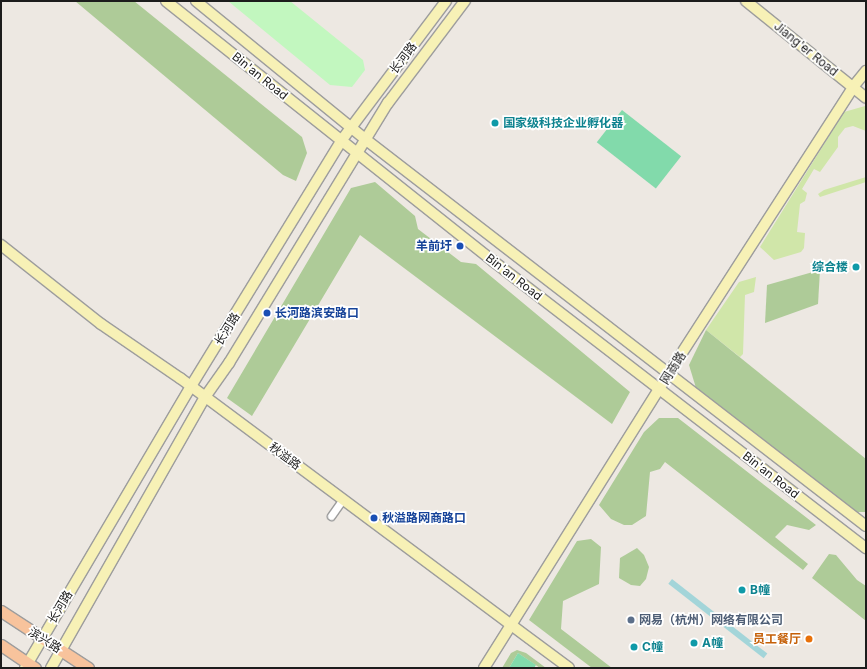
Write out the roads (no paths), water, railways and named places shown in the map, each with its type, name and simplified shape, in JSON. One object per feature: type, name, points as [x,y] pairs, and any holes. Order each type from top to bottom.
[{"type":"main road","name":"Bin'an Road","points":[[166,1],[356,154],[659,390],[866,548]]},
{"type":"main road","name":"Bin'an Road","points":[[196,1],[350,128],[866,526]]},
{"type":"main road","name":"长河路","points":[[29,666],[42,638],[191,386],[341,141],[446,1]]},
{"type":"main road","name":"长河路","points":[[51,668],[204,397],[229,364],[388,103],[465,1]]},
{"type":"main road","name":"Jiang'er Road","points":[[746,1],[866,98]]},
{"type":"main road","name":"网商路","points":[[484,668],[669,373],[853,87],[866,71]]},
{"type":"main road","name":"秋溢路","points":[[1,245],[101,324],[191,386],[569,668]]},
{"type":"main road","name":"滨兴路","points":[[1,611],[88,668]]},
{"type":"main road","points":[[1,645],[29,666]]},
{"type":"street","points":[[331,516],[343,499]]},
{"type":"water","points":[[672,579],[767,653],[764,658],[668,584]]},
{"type":"place","name":"国家级科技企业孵化器","points":[[495,123]]},
{"type":"place","name":"羊前圩","points":[[460,246]]},
{"type":"place","name":"综合楼","points":[[856,267]]},
{"type":"place","name":"长河路滨安路口","points":[[267,313]]},
{"type":"place","name":"秋溢路网商路口","points":[[374,518]]},
{"type":"place","name":"B幢","points":[[742,590]]},
{"type":"place","name":"网易（杭州）网络有限公司","points":[[631,620]]},
{"type":"place","name":"员工餐厅","points":[[809,639]]},
{"type":"place","name":"A幢","points":[[694,643]]},
{"type":"place","name":"C幢","points":[[634,647]]}]
